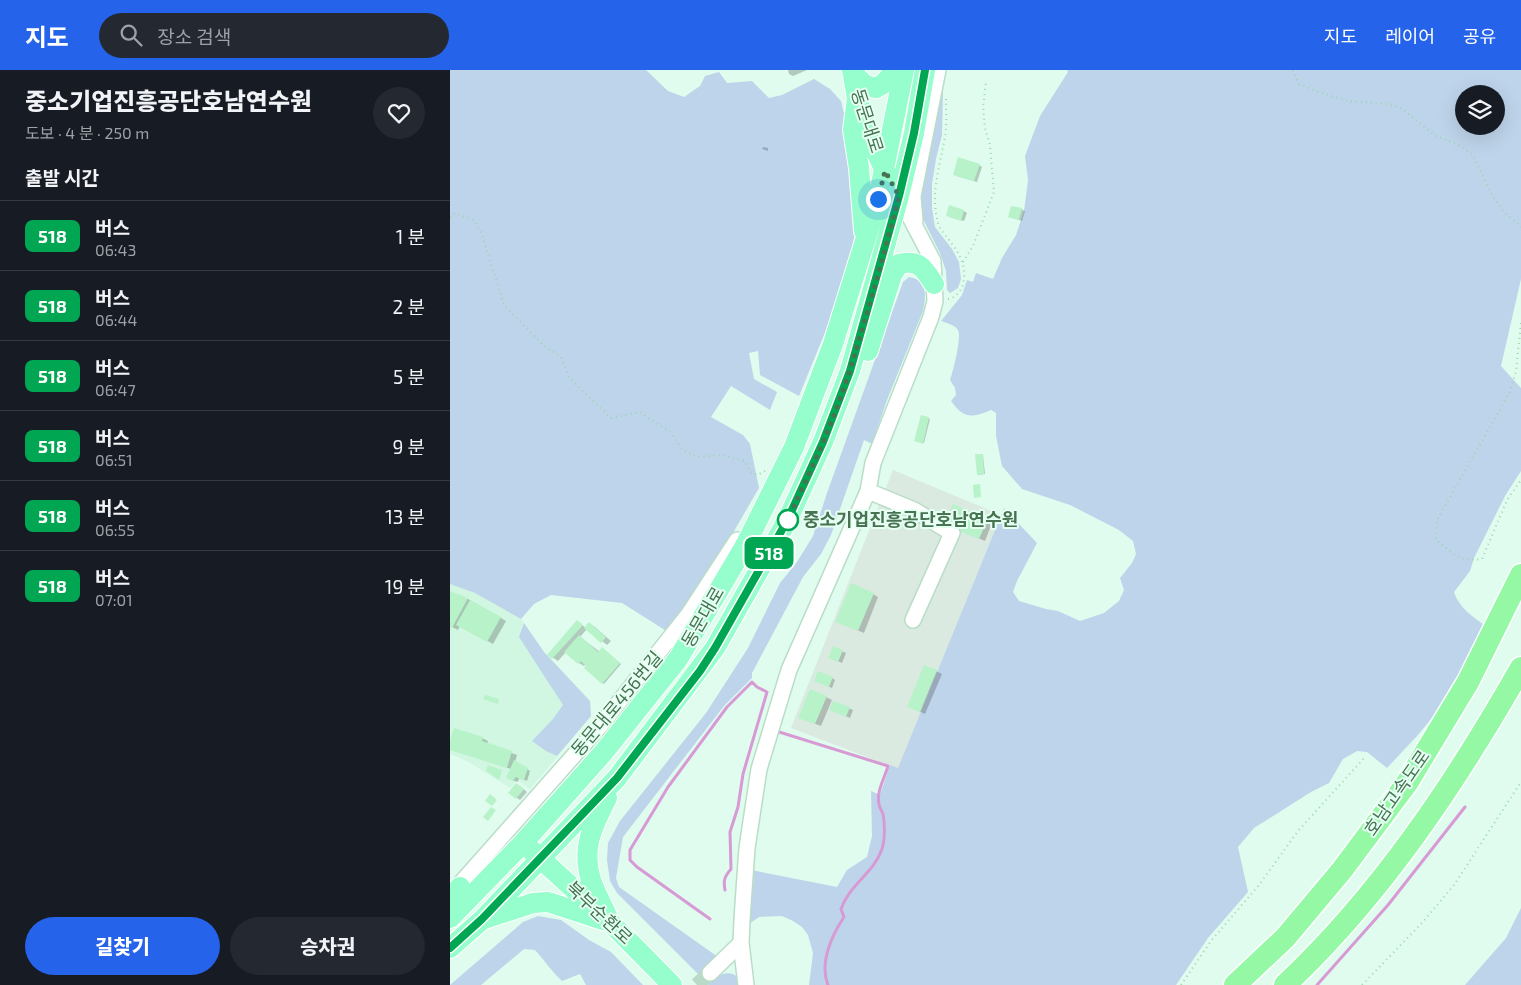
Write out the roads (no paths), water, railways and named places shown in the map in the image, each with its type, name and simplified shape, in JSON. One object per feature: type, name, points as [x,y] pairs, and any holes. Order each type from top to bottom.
[{"type":"highway","name":"호남고속도로","points":[[1235,985],[1285,938],[1342,870],[1407,783],[1468,682],[1521,575]]},
{"type":"highway","name":"호남고속도로","points":[[1284,985],[1312,959],[1380,881],[1439,800],[1521,668]]},
{"type":"main road","points":[[852,72],[865,85],[876,88],[883,84],[896,70]]},
{"type":"main road","name":"동문대로","points":[[450,918],[522,844],[603,753],[678,659],[746,544],[794,447],[832,344],[866,241],[885,171],[904,70]]},
{"type":"main road","name":"동문대로","points":[[450,948],[482,919],[541,859],[617,778],[700,671],[787,521],[823,442],[850,371],[899,196],[914,133],[925,70]]},
{"type":"main road","name":"동문대로","points":[[852,72],[857,98],[870,139],[899,196]]},
{"type":"main road","points":[[857,98],[853,130],[859,168],[866,241]]},
{"type":"main road","points":[[850,371],[870,349],[892,275],[899,264],[909,262],[921,266],[935,293]]},
{"type":"main road","points":[[610,922],[591,881],[587,855],[589,838],[617,778]]},
{"type":"main road","name":"북부순환로","points":[[522,844],[610,922],[672,985]]},
{"type":"main road","points":[[482,919],[533,903],[548,902],[610,922]]},
{"type":"street","points":[[916,228],[913,196],[938,70]]},
{"type":"street","points":[[746,985],[742,943],[747,848],[759,769],[790,670],[868,491],[873,463],[932,317],[935,293],[933,261],[899,196]]},
{"type":"street","name":"동문대로456번길","points":[[453,894],[600,726],[688,615],[750,521],[785,443],[804,416]]},
{"type":"street","points":[[868,491],[914,510],[952,533],[913,620]]},
{"type":"street","points":[[710,973],[742,943]]},
{"type":"waterway","points":[[710,919],[637,867],[630,860],[630,850],[668,787],[727,707],[752,682],[767,692],[743,774],[738,807],[730,832],[731,869],[725,878],[725,890]]},
{"type":"waterway","points":[[776,731],[888,766],[878,799],[884,822],[882,849],[873,865],[850,893],[841,909],[844,917],[831,941],[826,959],[825,968],[828,985]]},
{"type":"waterway","points":[[1317,985],[1388,905],[1465,807]]},
{"type":"tunnel","points":[[697,985],[710,973]]},
{"type":"place","name":"중소기업진흥공단호남연수원","points":[[788,520]]}]
